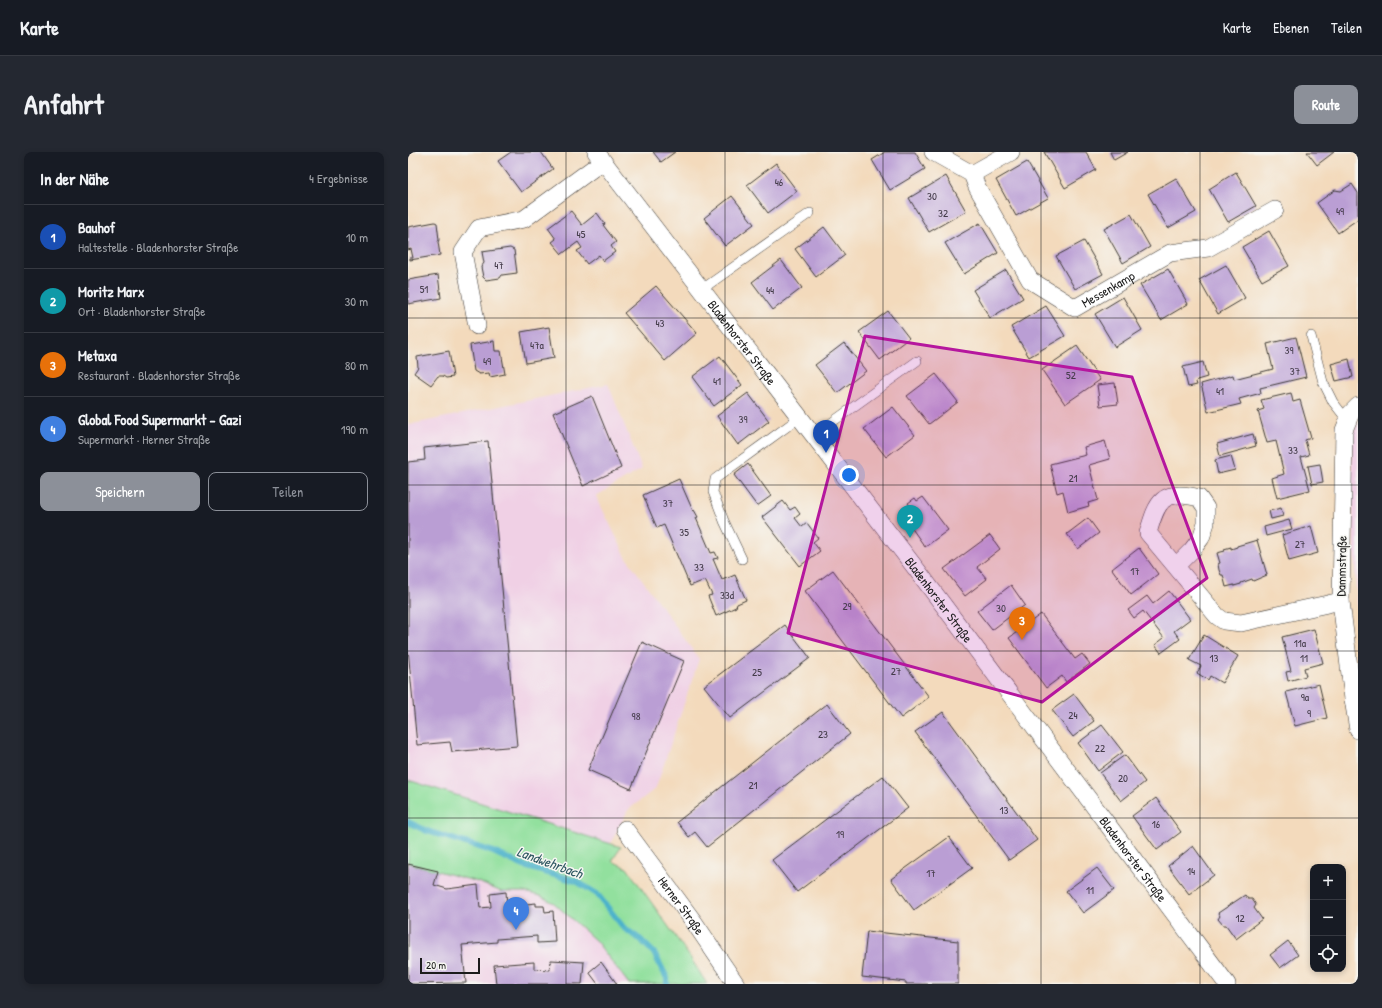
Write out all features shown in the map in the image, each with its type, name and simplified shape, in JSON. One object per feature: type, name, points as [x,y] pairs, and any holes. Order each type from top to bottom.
[{"type":"street","points":[[933,152],[972,174],[1011,152]]},
{"type":"street","name":"Bladenhorster Straße","points":[[477,326],[463,252],[479,228],[524,219],[599,156],[926,582],[1227,984]]},
{"type":"street","name":"Messenkamp","points":[[972,174],[977,188],[1030,280],[1075,308],[1170,252],[1208,248],[1275,210]]},
{"type":"street","name":"Dammstraße","points":[[1358,406],[1347,420],[1344,430],[1342,449],[1340,601],[1355,699],[1358,730]]},
{"type":"street","points":[[1176,566],[1217,616],[1224,621],[1233,623],[1241,623],[1340,601]]},
{"type":"street","name":"Herner Straße","points":[[625,829],[694,922],[736,984]]},
{"type":"lane","points":[[701,290],[810,213]]},
{"type":"lane","points":[[1311,336],[1323,382],[1333,402],[1347,420]]},
{"type":"lane","points":[[813,436],[917,361]]},
{"type":"lane","points":[[742,559],[724,521],[713,492],[715,479],[799,418]]},
{"type":"highlighted area","points":[[865,336],[1132,377],[1207,578],[1042,702],[788,633]]},
{"type":"shaded area","points":[[608,384],[642,469],[596,496],[626,557],[699,659],[656,788],[628,810],[610,844],[408,780],[408,425]]},
{"type":"shaded area","points":[[1358,422],[1358,618],[1354,552],[1351,442],[1353,431]]},
{"type":"shaded area","points":[[408,863],[478,882],[502,892],[524,892],[540,896],[554,903],[596,941],[629,984],[408,984]]},
{"type":"green space","points":[[408,780],[621,847],[612,861],[627,868],[690,957],[707,984],[629,984],[596,941],[554,903],[540,896],[524,892],[502,892],[478,882],[408,863]]},
{"type":"building","points":[[511,152],[541,152],[553,169],[521,192],[498,161]]},
{"type":"building","points":[[653,152],[675,152],[661,162]]},
{"type":"building","points":[[885,152],[915,152],[925,169],[890,190],[872,160]]},
{"type":"building","points":[[1044,152],[1086,152],[1096,170],[1065,188]]},
{"type":"building","points":[[1110,152],[1128,152],[1114,160]]},
{"type":"building","points":[[1307,152],[1334,152],[1317,165]]},
{"type":"building","points":[[1027,162],[1048,198],[1016,216],[996,180]]},
{"type":"building","points":[[776,163],[797,191],[768,213],[747,185]]},
{"type":"building","points":[[1236,172],[1256,206],[1228,222],[1209,189]]},
{"type":"building","points":[[946,176],[966,211],[929,232],[909,198]]},
{"type":"building","points":[[1176,178],[1196,212],[1168,228],[1148,194]]},
{"type":"building","points":[[1352,184],[1358,193],[1358,219],[1338,233],[1317,203],[1335,190],[1341,191]]},
{"type":"building","points":[[732,196],[754,224],[725,246],[704,218]]},
{"type":"building","points":[[571,211],[582,225],[597,213],[605,224],[603,225],[616,242],[611,246],[615,252],[603,261],[599,255],[587,264],[577,251],[582,248],[578,242],[562,254],[552,242],[556,239],[548,228]]},
{"type":"building","points":[[1131,214],[1150,247],[1123,263],[1104,229]]},
{"type":"building","points":[[435,222],[437,223],[440,255],[410,260],[410,258],[413,258],[411,249],[408,250],[408,227]]},
{"type":"building","points":[[980,223],[998,253],[964,274],[945,243]]},
{"type":"building","points":[[824,227],[845,255],[816,277],[795,249]]},
{"type":"building","points":[[1269,231],[1289,266],[1262,281],[1242,247]]},
{"type":"building","points":[[1084,241],[1103,274],[1075,289],[1056,256]]},
{"type":"building","points":[[510,248],[514,250],[517,273],[502,275],[500,278],[486,280],[483,277],[481,267],[484,263],[482,252]]},
{"type":"building","points":[[781,260],[802,288],[773,310],[752,282]]},
{"type":"building","points":[[1226,265],[1245,298],[1218,314],[1199,280]]},
{"type":"building","points":[[1168,269],[1188,304],[1161,320],[1140,285]]},
{"type":"building","points":[[1006,270],[1023,298],[990,318],[973,290]]},
{"type":"building","points":[[438,275],[441,298],[408,304],[408,280]]},
{"type":"building","points":[[656,286],[697,333],[665,361],[624,313]]},
{"type":"building","points":[[1123,297],[1142,330],[1115,347],[1095,314]]},
{"type":"building","points":[[1046,306],[1065,336],[1029,357],[1011,327]]},
{"type":"building","points":[[888,311],[909,338],[880,360],[859,332]]},
{"type":"building","points":[[549,327],[554,358],[526,363],[521,332]]},
{"type":"building","points":[[1296,337],[1306,377],[1260,388],[1261,393],[1239,399],[1241,404],[1208,412],[1201,384],[1233,375],[1234,379],[1273,369],[1267,344]]},
{"type":"building","points":[[494,341],[495,351],[501,351],[505,374],[490,377],[489,373],[479,374],[474,371],[470,345]]},
{"type":"building","points":[[844,343],[866,371],[837,393],[815,365]]},
{"type":"building","points":[[1077,346],[1100,380],[1065,404],[1042,370]]},
{"type":"building","points":[[449,351],[453,377],[446,378],[443,376],[438,376],[431,385],[414,373],[418,367],[417,357]]},
{"type":"building","points":[[720,356],[742,385],[714,406],[692,377]]},
{"type":"building","points":[[1349,359],[1353,377],[1336,381],[1331,364]]},
{"type":"building","points":[[1203,362],[1207,377],[1197,380],[1197,385],[1188,387],[1183,367]]},
{"type":"building","points":[[936,374],[958,402],[929,424],[907,396]]},
{"type":"building","points":[[1115,383],[1118,404],[1100,406],[1097,385]]},
{"type":"building","points":[[748,393],[769,421],[738,445],[717,416]]},
{"type":"building","points":[[1291,393],[1293,402],[1300,400],[1311,438],[1305,440],[1309,455],[1301,457],[1310,490],[1277,498],[1272,478],[1284,474],[1276,441],[1267,443],[1258,411],[1264,409],[1261,400]]},
{"type":"building","points":[[592,396],[621,468],[583,486],[553,413]]},
{"type":"building","points":[[893,407],[915,435],[886,457],[864,429]]},
{"type":"building","points":[[1253,434],[1256,446],[1220,456],[1217,444]]},
{"type":"building","points":[[488,441],[517,746],[452,752],[450,742],[417,745],[408,649],[408,462],[425,460],[424,448]]},
{"type":"building","points":[[1105,441],[1110,459],[1089,465],[1098,500],[1088,503],[1089,506],[1068,512],[1063,491],[1057,493],[1050,464],[1086,455],[1084,447]]},
{"type":"building","points":[[1231,456],[1235,470],[1218,474],[1215,460]]},
{"type":"building","points":[[748,464],[771,496],[757,506],[734,475]]},
{"type":"building","points":[[1320,464],[1323,482],[1312,484],[1308,466]]},
{"type":"building","points":[[679,479],[693,511],[694,510],[698,517],[696,518],[711,553],[715,552],[718,558],[713,559],[722,580],[735,575],[746,600],[737,604],[736,607],[716,616],[708,596],[712,595],[705,580],[690,586],[664,525],[657,528],[643,495]]},
{"type":"building","points":[[923,497],[948,530],[925,547],[901,513],[910,506],[908,503],[915,498],[917,501]]},
{"type":"building","points":[[783,501],[790,510],[795,507],[800,514],[795,518],[802,527],[807,523],[818,538],[813,542],[820,551],[800,566],[762,517]]},
{"type":"building","points":[[1281,508],[1283,516],[1271,519],[1269,511]]},
{"type":"building","points":[[1088,518],[1099,533],[1078,549],[1067,534]]},
{"type":"building","points":[[1289,520],[1292,529],[1266,536],[1264,527]]},
{"type":"building","points":[[1311,526],[1318,553],[1289,561],[1282,535]]},
{"type":"building","points":[[990,535],[1000,549],[977,567],[987,579],[965,596],[944,569]]},
{"type":"building","points":[[1257,540],[1267,575],[1253,581],[1252,579],[1241,584],[1226,587],[1223,575],[1221,575],[1219,570],[1218,564],[1220,563],[1217,553],[1225,551],[1224,549],[1231,547],[1231,549]]},
{"type":"building","points":[[1139,548],[1158,574],[1131,595],[1112,569]]},
{"type":"building","points":[[833,570],[929,697],[901,718],[805,591]]},
{"type":"building","points":[[1011,585],[1025,605],[992,630],[977,611]]},
{"type":"building","points":[[1169,591],[1190,619],[1174,631],[1180,639],[1161,653],[1155,645],[1164,638],[1143,611],[1134,618],[1128,610],[1147,596],[1153,604]]},
{"type":"building","points":[[1041,614],[1075,659],[1082,654],[1090,664],[1066,682],[1062,676],[1046,688],[1009,638]]},
{"type":"building","points":[[785,625],[810,658],[730,718],[704,686]]},
{"type":"building","points":[[1314,629],[1323,663],[1304,668],[1306,676],[1288,681],[1286,672],[1291,671],[1282,637]]},
{"type":"building","points":[[1204,635],[1238,656],[1222,683],[1210,676],[1208,680],[1197,673],[1201,666],[1189,660]]},
{"type":"building","points":[[642,642],[684,661],[631,789],[588,770]]},
{"type":"building","points":[[1319,684],[1327,718],[1295,726],[1286,692]]},
{"type":"building","points":[[1074,694],[1094,721],[1073,737],[1052,710]]},
{"type":"building","points":[[827,704],[850,734],[707,847],[695,832],[689,837],[677,822]]},
{"type":"building","points":[[943,712],[1037,840],[1009,860],[915,732]]},
{"type":"building","points":[[1102,725],[1123,752],[1098,771],[1078,743]]},
{"type":"building","points":[[1125,755],[1145,782],[1121,801],[1100,773]]},
{"type":"building","points":[[883,776],[908,808],[797,892],[772,860]]},
{"type":"building","points":[[1156,798],[1181,832],[1157,850],[1132,816]]},
{"type":"building","points":[[949,837],[972,868],[914,910],[891,879]]},
{"type":"building","points":[[1193,846],[1214,875],[1189,894],[1168,866]]},
{"type":"building","points":[[408,864],[438,871],[434,885],[447,889],[478,885],[480,908],[491,907],[490,894],[506,892],[507,906],[536,903],[536,906],[544,906],[545,912],[553,911],[555,942],[537,943],[537,936],[497,939],[497,942],[462,945],[466,983],[408,984]]},
{"type":"building","points":[[1097,868],[1114,890],[1083,913],[1066,891]]},
{"type":"building","points":[[1245,895],[1248,899],[1252,899],[1256,905],[1254,908],[1262,919],[1236,939],[1226,925],[1223,925],[1218,919],[1220,916],[1218,913]]},
{"type":"building","points":[[867,931],[958,941],[958,984],[906,984],[906,982],[862,977]]},
{"type":"building","points":[[1288,941],[1298,955],[1280,968],[1270,955]]},
{"type":"building","points":[[551,960],[584,962],[582,984],[496,984],[494,965],[534,962],[534,969],[550,970]]},
{"type":"building","points":[[601,962],[617,984],[598,984],[589,972]]},
{"type":"waterway","name":"Landwehrbach","points":[[408,822],[427,831],[491,851],[524,866],[576,881],[597,894],[624,928],[641,940],[654,953],[667,978],[667,984]]},
{"type":"place","name":"Bauhof","points":[[826,453]]},
{"type":"place","name":"Moritz Marx","points":[[910,538]]},
{"type":"place","name":"Metaxa","points":[[1022,640]]},
{"type":"place","name":"Global Food Supermarkt - Gazi","points":[[516,930]]}]
